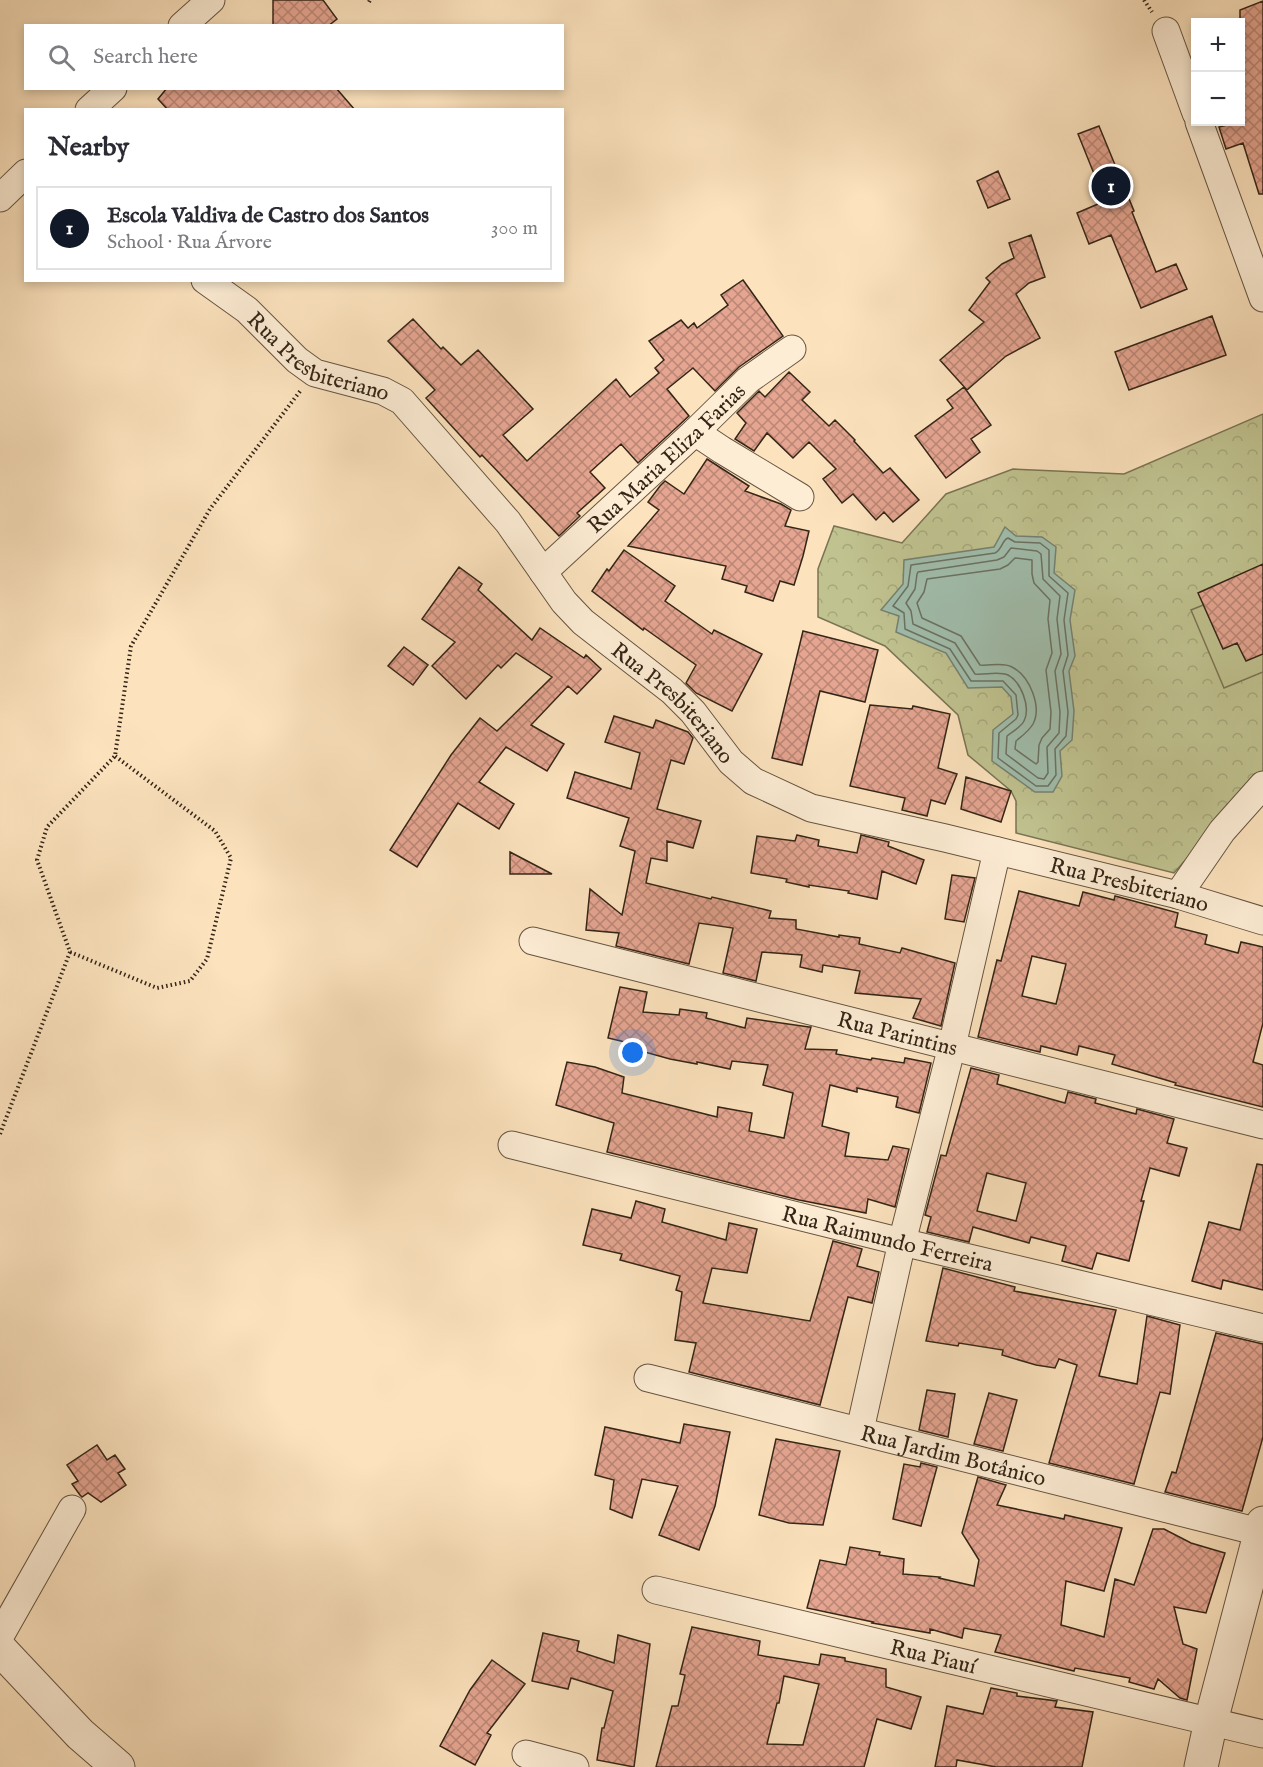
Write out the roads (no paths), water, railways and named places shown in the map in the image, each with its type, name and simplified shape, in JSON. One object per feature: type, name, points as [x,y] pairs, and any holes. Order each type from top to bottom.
[{"type":"street","points":[[184,24],[211,0]]},
{"type":"street","points":[[1166,31],[1191,99]]},
{"type":"street","points":[[91,108],[111,90]]},
{"type":"street","points":[[1200,126],[1263,298]]},
{"type":"street","points":[[0,198],[24,175]]},
{"type":"street","name":"Rua Presbiteriano","points":[[208,282],[247,310],[297,360],[315,373],[383,391],[402,401],[508,522],[564,602],[583,622],[672,690],[693,712],[731,762],[753,782],[811,808],[1178,895],[1263,921]]},
{"type":"street","name":"Rua Maria Eliza Farias","points":[[543,572],[748,380],[792,349]]},
{"type":"street","points":[[695,432],[800,497]]},
{"type":"street","points":[[1178,895],[1222,831],[1263,785]]},
{"type":"street","points":[[860,1431],[902,1242],[952,1046],[997,851]]},
{"type":"street","name":"Rua Parintins","points":[[533,941],[1263,1125]]},
{"type":"street","name":"Rua Raimundo Ferreira","points":[[512,1145],[902,1242],[1263,1328]]},
{"type":"street","name":"Rua Jardim Botânico","points":[[648,1378],[1262,1529]]},
{"type":"street","points":[[0,1636],[72,1509]]},
{"type":"street","points":[[1201,1767],[1262,1529]]},
{"type":"street","name":"Rua Piauí","points":[[656,1590],[1263,1734]]},
{"type":"street","points":[[0,1649],[80,1734],[118,1767]]},
{"type":"street","points":[[526,1754],[575,1767]]},
{"type":"water","points":[[1005,527],[1016,536],[1042,537],[1056,547],[1054,573],[1075,590],[1070,620],[1075,656],[1069,671],[1074,711],[1072,740],[1060,751],[1062,776],[1053,792],[1035,792],[992,761],[993,730],[1013,714],[1011,697],[1002,687],[968,688],[946,653],[896,632],[899,616],[881,610],[903,584],[904,560],[994,547]]},
{"type":"place","name":"Escola Valdiva de Castro dos Santos","points":[[1111,186]]}]
